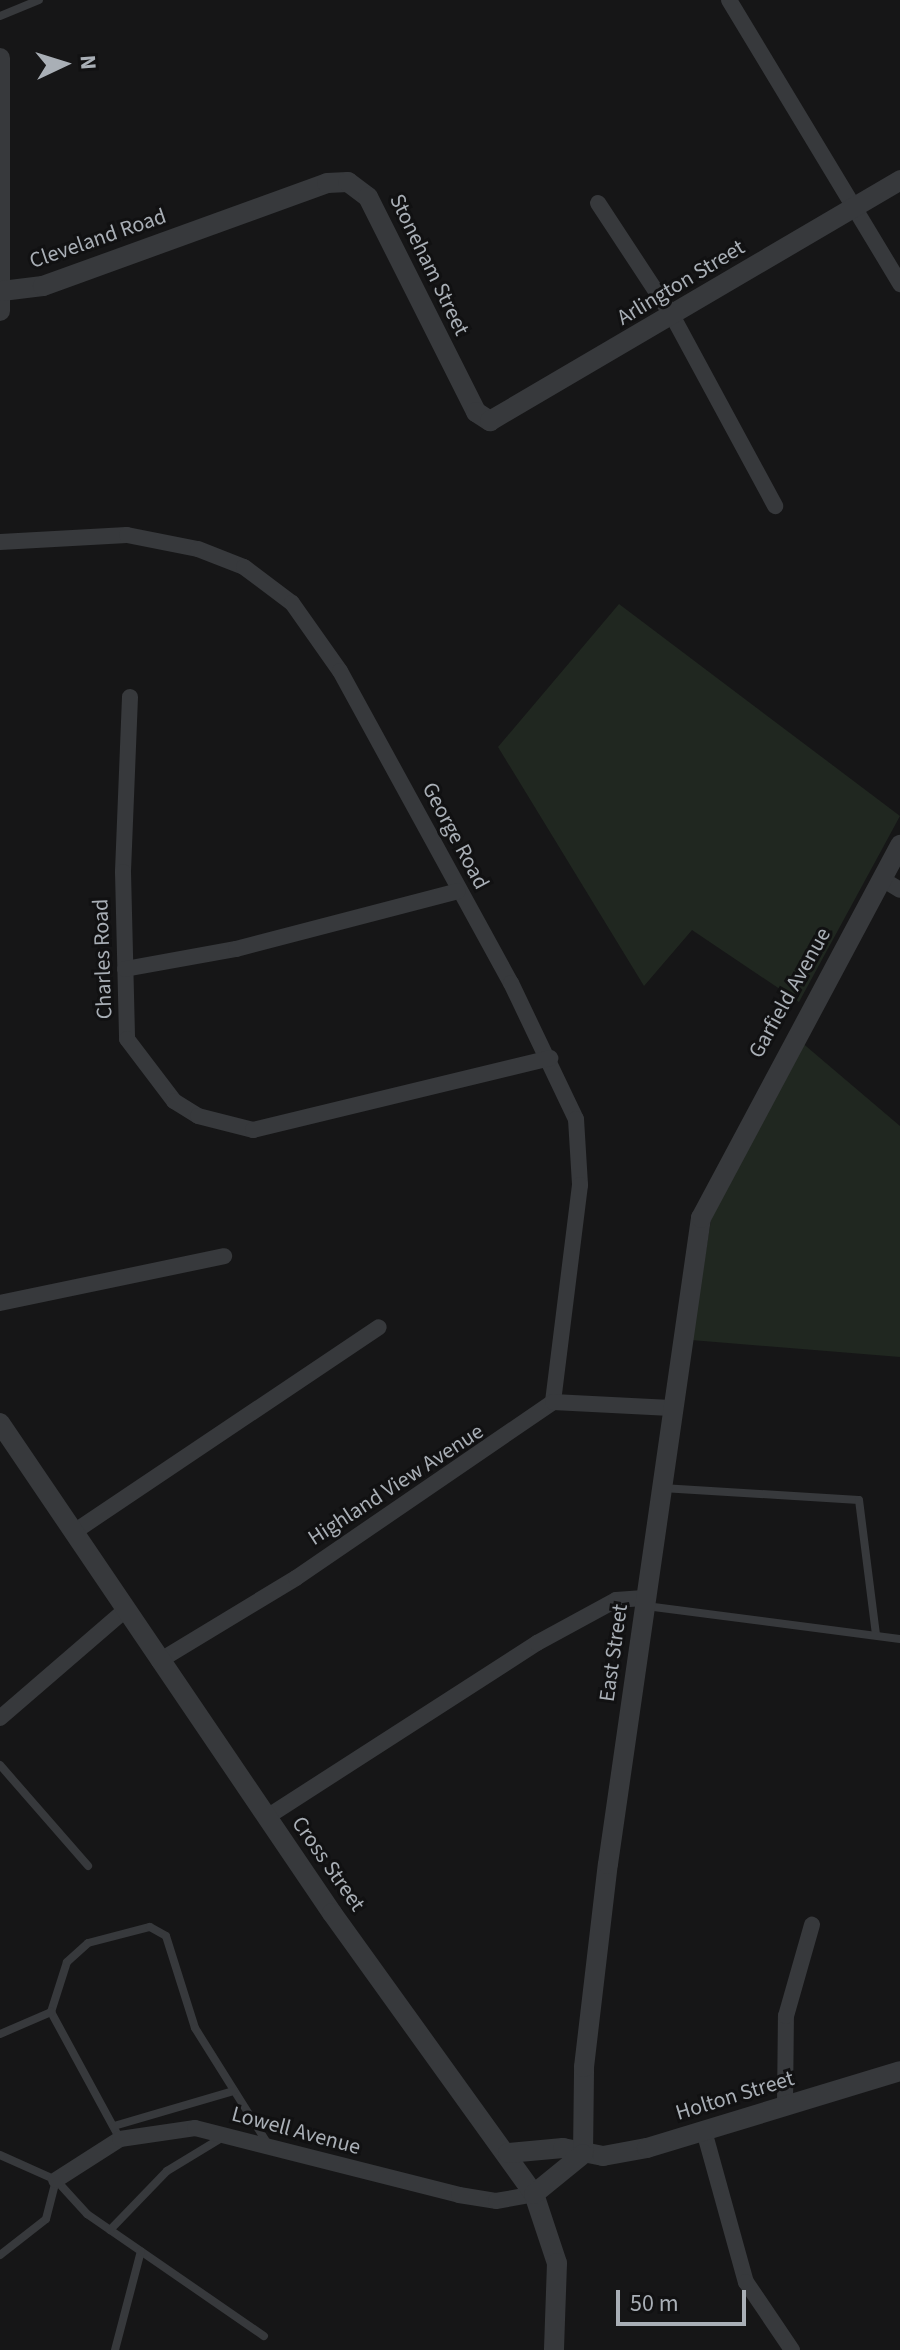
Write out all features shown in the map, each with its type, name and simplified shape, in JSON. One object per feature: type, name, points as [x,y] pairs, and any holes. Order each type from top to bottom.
[{"type":"street","points":[[729,0],[900,284]]},
{"type":"street","points":[[0,58],[1,301]]},
{"type":"street","name":"Arlington Street","points":[[485,421],[673,317],[900,180]]},
{"type":"street","name":"Stoneham Street","points":[[208,227],[330,182],[358,187],[485,421]]},
{"type":"street","points":[[598,203],[673,317],[775,506]]},
{"type":"street","name":"Cleveland Road","points":[[1,301],[208,227]]},
{"type":"street","name":"George Road","points":[[0,542],[127,535],[244,567],[292,603],[340,671],[550,1058],[576,1119],[580,1185],[553,1402]]},
{"type":"street","name":"Charles Road","points":[[130,697],[125,969],[127,1039],[151,1075],[198,1116],[253,1130],[550,1058]]},
{"type":"street","name":"Garfield Avenue","points":[[724,1165],[900,845]]},
{"type":"street","points":[[882,879],[900,890]]},
{"type":"street","points":[[125,969],[236,949],[458,891]]},
{"type":"street","name":"East Street","points":[[583,2154],[584,2067],[671,1408],[701,1218],[724,1165]]},
{"type":"street","points":[[0,1303],[224,1256]]},
{"type":"street","points":[[74,1532],[379,1327]]},
{"type":"street","points":[[553,1402],[671,1408]]},
{"type":"street","name":"Highland View Avenue","points":[[159,1661],[296,1578],[553,1402]]},
{"type":"street","name":"Cross Street","points":[[0,1423],[267,1817],[508,2153],[534,2194],[557,2263],[554,2350]]},
{"type":"street","points":[[267,1817],[537,1643],[616,1600],[646,1602]]},
{"type":"street","points":[[0,1718],[125,1610]]},
{"type":"street","points":[[785,2105],[786,2016],[812,1925]]},
{"type":"street","name":"Holton Street","points":[[508,2153],[563,2148],[583,2154],[647,2148],[900,2071]]},
{"type":"street","name":"Lowell Avenue","points":[[56,2180],[117,2132],[195,2128],[473,2198],[534,2194]]},
{"type":"street","points":[[704,2131],[746,2282],[792,2350]]},
{"type":"street","points":[[534,2194],[583,2154]]},
{"type":"lane","points":[[0,16],[39,0]]},
{"type":"lane","points":[[661,1488],[859,1500],[876,1635]]},
{"type":"lane","points":[[646,1602],[900,1639]]},
{"type":"lane","points":[[0,1765],[88,1866]]},
{"type":"lane","points":[[234,2091],[117,2132],[51,2012],[67,1962],[88,1943],[150,1927],[166,1936],[195,2028],[267,2144]]},
{"type":"lane","points":[[0,2034],[51,2012]]},
{"type":"lane","points":[[110,2230],[167,2171],[225,2135]]},
{"type":"lane","points":[[0,2155],[56,2180],[110,2230],[264,2336]]},
{"type":"lane","points":[[0,2255],[46,2219],[56,2180]]},
{"type":"lane","points":[[115,2350],[141,2251]]},
{"type":"shaded area","points":[[619,604],[900,816],[799,1002],[692,930],[644,986],[498,747]]},
{"type":"shaded area","points":[[800,1041],[900,1126],[900,1357],[691,1340],[712,1214]]}]
